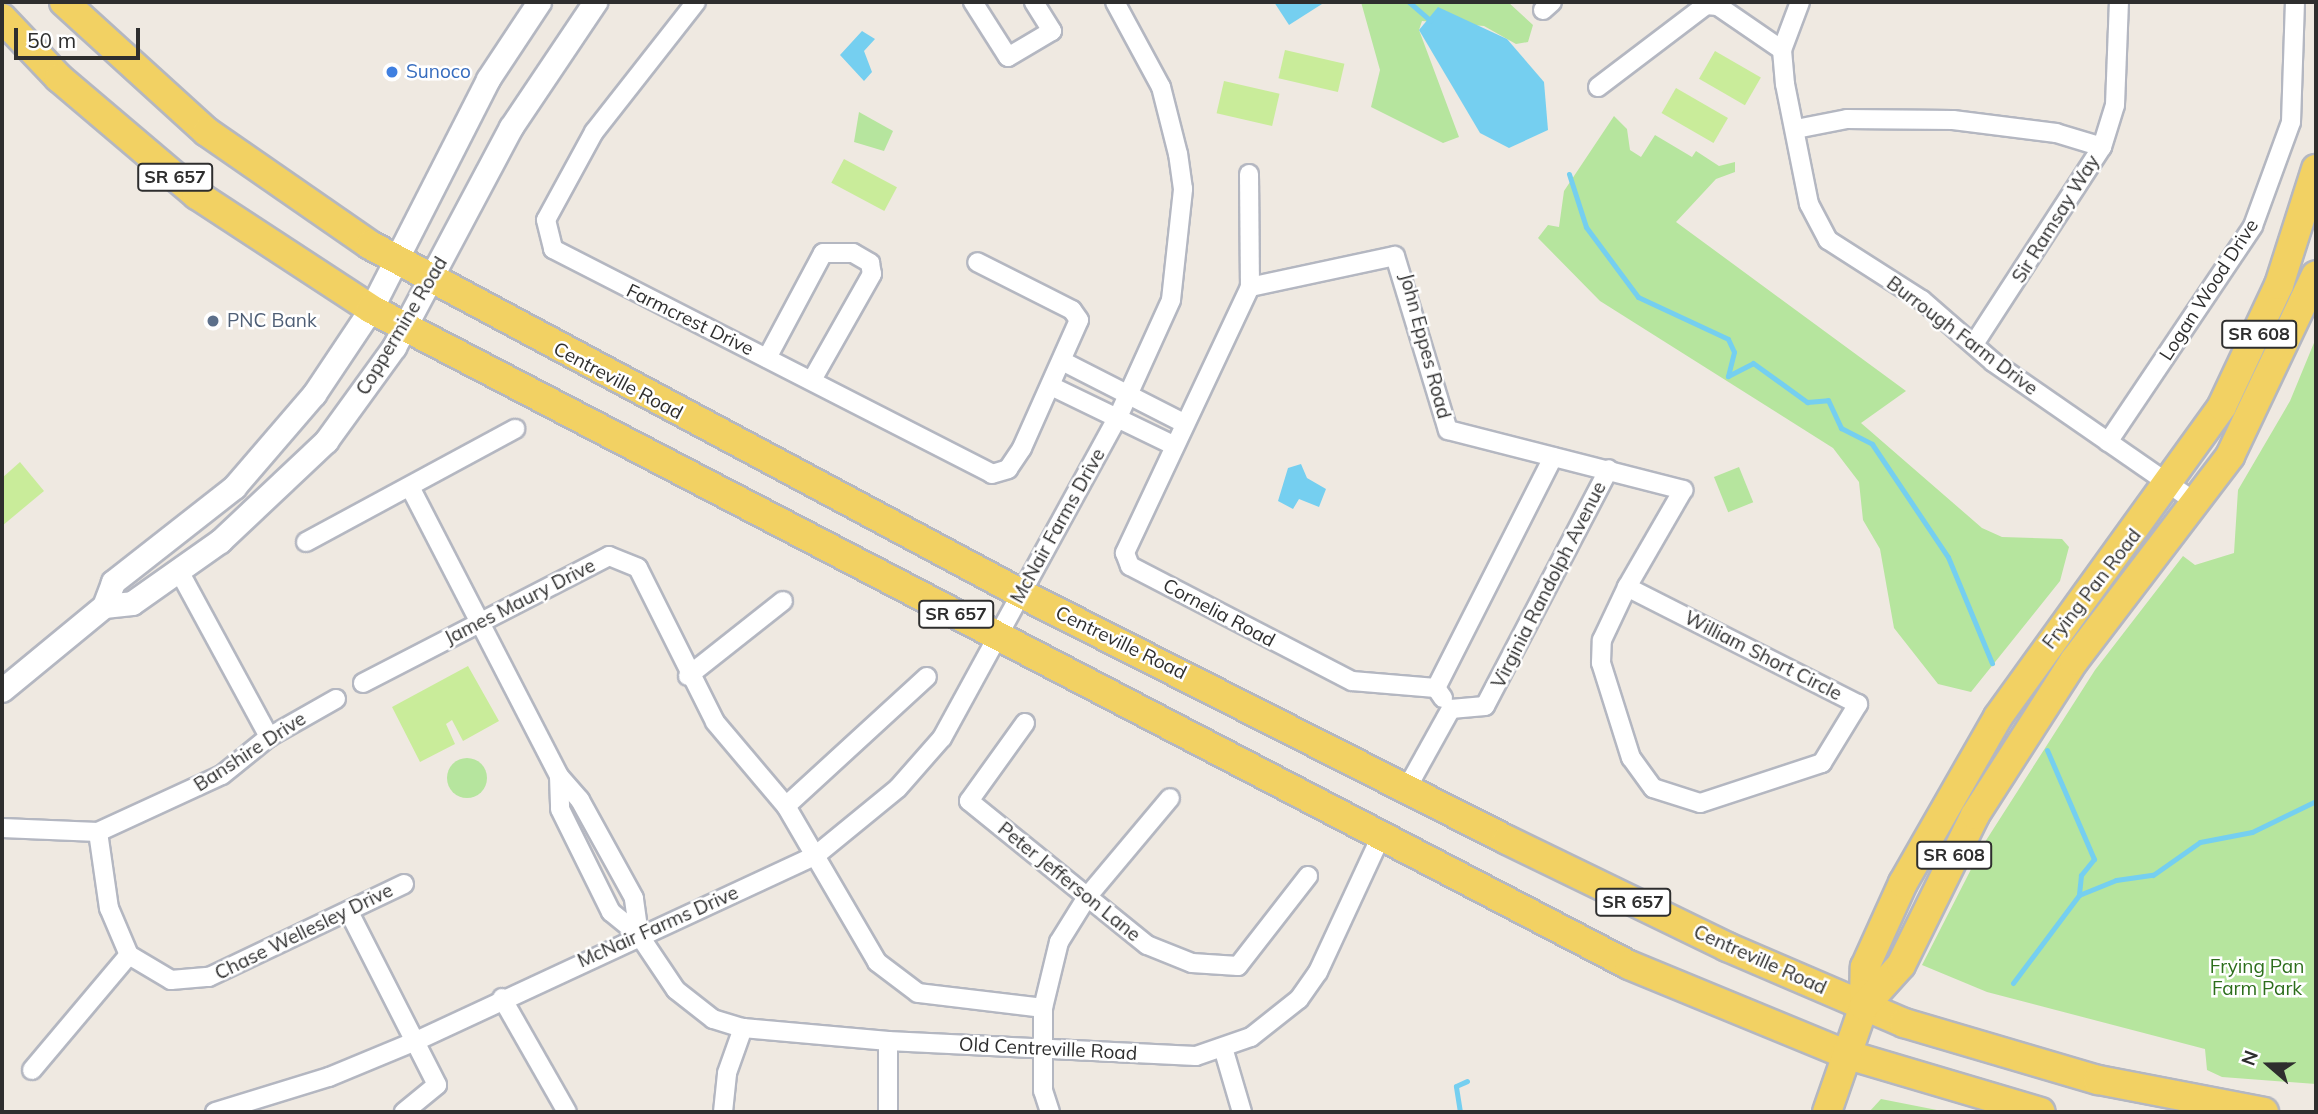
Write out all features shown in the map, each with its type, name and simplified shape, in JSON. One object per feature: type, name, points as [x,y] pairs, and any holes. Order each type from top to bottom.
[{"type":"main road","name":"Centreville Road","points":[[64,2],[207,132],[279,187],[432,279],[1020,593],[1670,920],[1864,1006],[2046,1066],[2264,1112]]},
{"type":"main road","name":"SR 657","points":[[2,18],[59,78],[197,194],[371,309],[406,328],[1629,965],[1844,1054],[2041,1112]]},
{"type":"main road","name":"Frying Pan Road","points":[[1864,1006],[1865,967],[1978,752],[2055,634],[2171,485],[2253,347],[2316,169]]},
{"type":"main road","name":"Frying Pan Road","points":[[1827,1112],[1844,1054],[1864,1006],[1901,965],[1975,815],[2027,730],[2197,503],[2253,416],[2316,275]]},
{"type":"street","name":"Coppermine Road","points":[[2,690],[104,606],[113,582],[218,501],[258,461],[314,394],[371,309],[488,79],[539,2]]},
{"type":"street","name":"Coppermine Road","points":[[104,606],[132,603],[179,570],[301,470],[406,328],[530,95],[595,2]]},
{"type":"street","name":"Farmcrest Drive","points":[[696,2],[593,132],[552,205],[547,234],[553,249],[570,262],[812,380],[992,474],[1007,469],[1022,449],[1066,363],[1079,320],[1072,310],[977,262]]},
{"type":"street","points":[[972,2],[1008,57],[1052,30],[1034,2]]},
{"type":"street","name":"McNair Farms Drive","points":[[215,1112],[317,1082],[416,1041],[502,998],[815,856],[898,788],[942,738],[1000,637],[1020,593],[1118,417],[1171,300],[1183,190],[1161,87],[1115,2]]},
{"type":"street","points":[[1598,87],[1706,5],[1718,6],[1782,50],[1800,2]]},
{"type":"street","name":"Sir Ramsay Way","points":[[1974,344],[2102,146],[2115,105],[2119,2]]},
{"type":"street","name":"Logan Wood Drive","points":[[2108,442],[2253,226],[2291,122],[2295,2]]},
{"type":"street","name":"Burrough Farm Drive","points":[[1782,50],[1810,204],[1828,240],[1922,300],[1974,344],[2197,503]]},
{"type":"street","points":[[1796,129],[1846,119],[1953,120],[2056,133],[2102,146]]},
{"type":"street","name":"Cornelia Road","points":[[1249,174],[1250,288],[1231,338],[1184,423],[1125,541],[1130,566],[1352,681],[1436,688]]},
{"type":"street","points":[[767,358],[823,253],[853,253],[870,263],[872,274],[812,380]]},
{"type":"street","name":"John Eppes Road","points":[[1250,288],[1395,256],[1448,429],[1683,490]]},
{"type":"street","points":[[1066,363],[1184,423]]},
{"type":"street","points":[[1053,387],[1173,445]]},
{"type":"street","points":[[306,542],[515,429]]},
{"type":"street","points":[[1407,788],[1451,709],[1436,688],[1553,457]]},
{"type":"street","name":"Virginia Randolph Avenue","points":[[1451,709],[1485,706],[1609,469]]},
{"type":"street","points":[[410,487],[559,776],[580,800],[634,898],[639,935]]},
{"type":"street","name":"William Short Circle","points":[[1628,587],[1858,704],[1834,750],[1807,771],[1700,803],[1653,788],[1631,758],[1601,663],[1602,640],[1628,587],[1683,490]]},
{"type":"street","name":"James Maury Drive","points":[[363,684],[609,556],[638,568],[688,676],[715,722],[786,806],[877,962],[918,993],[1043,1008]]},
{"type":"street","points":[[179,570],[269,737]]},
{"type":"street","points":[[688,676],[783,601]]},
{"type":"street","points":[[786,806],[927,677]]},
{"type":"street","name":"Banshire Drive","points":[[2,828],[98,832],[222,775],[269,737],[336,699]]},
{"type":"street","name":"Peter Jefferson Lane","points":[[1025,723],[969,801],[1147,945],[1192,963],[1238,966],[1308,876]]},
{"type":"street","points":[[559,776],[560,809],[611,912],[639,935]]},
{"type":"street","points":[[1050,1112],[1041,1048],[1043,1008],[1059,942],[1087,897],[1170,798]]},
{"type":"street","points":[[32,1070],[130,955],[109,908],[98,832]]},
{"type":"street","name":"Old Centreville Road","points":[[639,935],[676,990],[713,1019],[743,1028],[888,1041],[1196,1056],[1224,1051],[1274,1022],[1310,986],[1381,836]]},
{"type":"street","name":"Chase Wellesley Drive","points":[[130,955],[171,980],[209,977],[404,884]]},
{"type":"street","points":[[349,912],[437,1085],[404,1112]]},
{"type":"street","points":[[502,998],[566,1112]]},
{"type":"street","points":[[723,1112],[727,1073],[743,1028]]},
{"type":"street","points":[[888,1041],[888,1112]]},
{"type":"street","points":[[1224,1051],[1242,1112]]},
{"type":"green space","points":[[1361,2],[1508,2],[1533,25],[1528,42],[1516,44],[1484,26],[1422,21],[1419,30],[1459,137],[1443,143],[1371,107],[1380,70]]},
{"type":"green space","points":[[1285,50],[1344,64],[1338,92],[1278,78]]},
{"type":"green space","points":[[1715,51],[1761,78],[1745,105],[1699,79]]},
{"type":"green space","points":[[1224,81],[1280,94],[1272,126],[1217,113]]},
{"type":"green space","points":[[1676,88],[1728,118],[1713,143],[1662,113]]},
{"type":"green space","points":[[859,112],[893,131],[884,151],[854,142]]},
{"type":"green space","points":[[1614,116],[1627,129],[1630,150],[1641,157],[1655,135],[1692,157],[1696,151],[1719,166],[1735,162],[1735,172],[1716,179],[1676,222],[1906,391],[1861,423],[1982,528],[2002,537],[2062,539],[2069,547],[2060,581],[1971,692],[1938,684],[1894,628],[1880,549],[1863,520],[1859,482],[1833,448],[1600,301],[1538,238],[1548,225],[1559,227],[1564,191]]},
{"type":"green space","points":[[844,159],[897,187],[884,211],[831,183]]},
{"type":"green space","name":"Frying Pan Farm Park","points":[[2316,338],[2316,1084],[2222,1077],[2207,1070],[2205,1049],[1987,992],[1922,965],[1985,842],[2095,670],[2183,556],[2195,565],[2234,553],[2238,490],[2290,401]]},
{"type":"green space","points":[[20,462],[44,491],[2,526],[2,478]]},
{"type":"green space","points":[[1739,467],[1753,502],[1728,512],[1714,477]]},
{"type":"green space","points":[[468,666],[499,721],[463,741],[452,720],[446,724],[455,744],[420,762],[392,707]]},
{"type":"green space","points":[[467,758],[481,764],[487,778],[481,792],[467,798],[453,792],[447,778],[453,764]]},
{"type":"green space","points":[[1881,1099],[1947,1112],[1869,1112]]},
{"type":"water","points":[[1274,2],[1321,2],[1322,4],[1289,25]]},
{"type":"water","points":[[1438,7],[1507,39],[1544,82],[1548,130],[1509,148],[1480,133],[1419,30]]},
{"type":"water","points":[[862,31],[875,39],[864,51],[872,72],[864,81],[840,55]]},
{"type":"water","points":[[1301,464],[1307,478],[1326,489],[1319,507],[1299,499],[1293,509],[1278,501],[1288,468]]},
{"type":"waterway","points":[[1409,2],[1430,20]]},
{"type":"waterway","points":[[1569,174],[1586,227],[1638,297],[1728,339],[1734,352],[1728,376],[1753,363],[1807,402],[1828,400],[1841,428],[1872,444],[1948,557],[1992,663]]},
{"type":"waterway","points":[[2047,750],[2094,859],[2081,875],[2079,895]]},
{"type":"waterway","points":[[2013,983],[2079,895],[2116,880],[2153,875],[2200,842],[2252,832],[2316,801]]},
{"type":"waterway","points":[[1460,1112],[1456,1086],[1467,1081]]},
{"type":"place","name":"Sunoco","points":[[392,72]]},
{"type":"place","name":"PNC Bank","points":[[213,321]]}]
